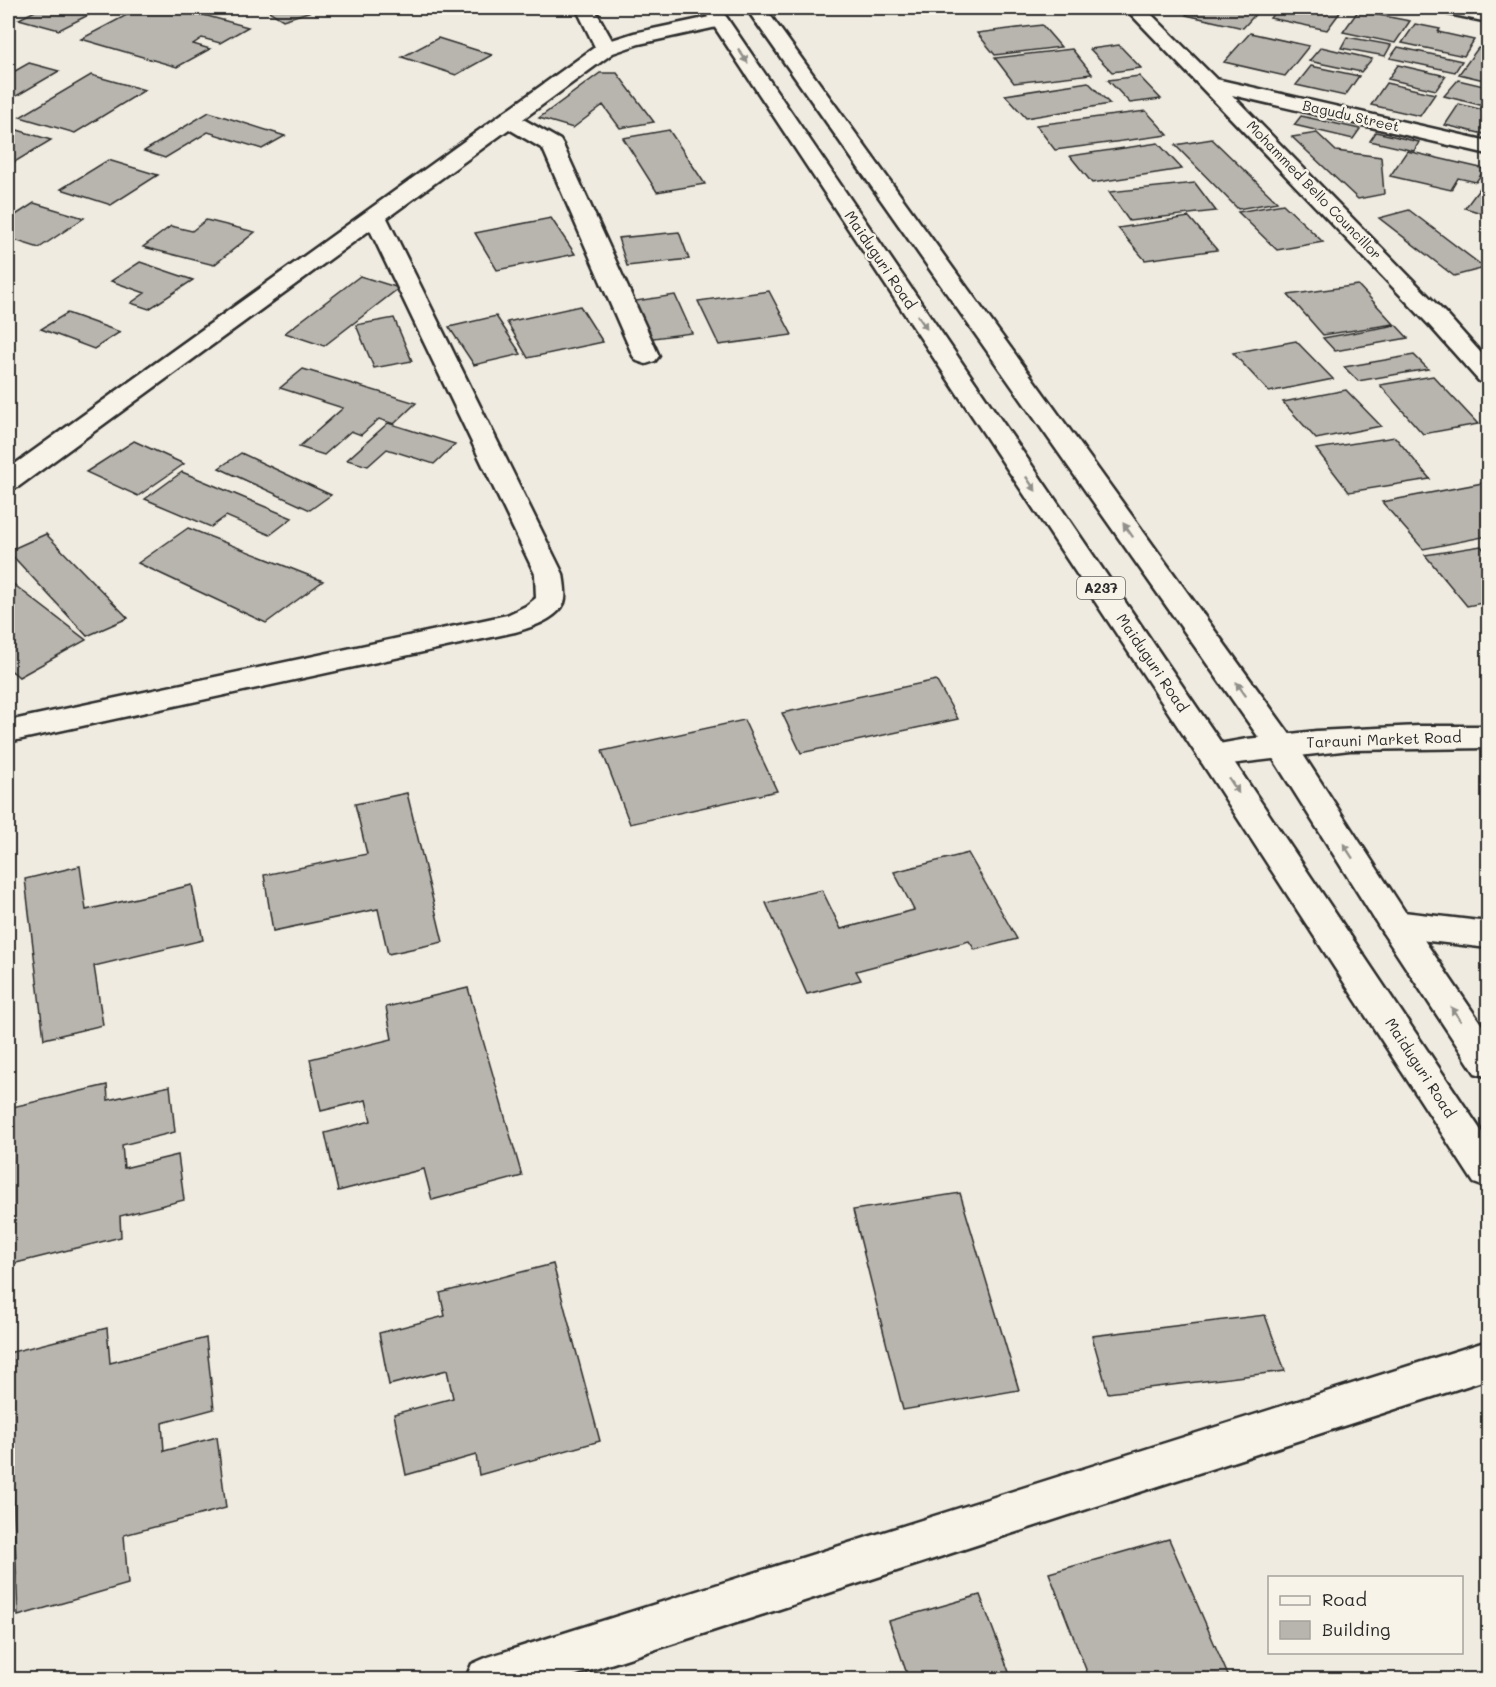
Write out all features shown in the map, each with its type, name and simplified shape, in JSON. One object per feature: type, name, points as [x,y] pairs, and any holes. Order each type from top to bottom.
[{"type":"main road","points":[[585,8],[606,50]]},
{"type":"main road","points":[[755,8],[1280,744],[1395,924],[1488,1063]]},
{"type":"main road","name":"Mohammed Bello Councillor","points":[[1135,8],[1439,321],[1488,376]]},
{"type":"main road","points":[[1446,8],[1488,16]]},
{"type":"main road","points":[[8,481],[606,50],[715,14]]},
{"type":"main road","name":"Maiduguri Road","points":[[715,14],[1213,755],[1488,1172]]},
{"type":"main road","name":"Bagudu Street","points":[[1213,86],[1488,147]]},
{"type":"main road","points":[[510,120],[552,145],[646,356]]},
{"type":"main road","points":[[8,732],[515,623],[536,613],[551,601],[549,574],[375,217]]},
{"type":"main road","name":"Tarauni Market Road","points":[[1213,755],[1280,744],[1436,735],[1488,737]]},
{"type":"main road","points":[[1395,924],[1488,935]]},
{"type":"main road","points":[[488,1680],[1488,1360]]},
{"type":"building","points":[[41,8],[102,8],[59,30],[19,19]]},
{"type":"building","points":[[140,8],[178,8],[248,27],[220,43],[202,38],[193,44],[210,49],[177,67],[81,39]]},
{"type":"building","points":[[264,8],[321,8],[283,20]]},
{"type":"building","points":[[1194,8],[1261,8],[1243,28],[1186,15]]},
{"type":"building","points":[[1279,8],[1322,8],[1341,11],[1327,30],[1270,18]]},
{"type":"building","points":[[1358,11],[1410,21],[1395,43],[1343,32]]},
{"type":"building","points":[[1415,24],[1474,40],[1464,56],[1402,43]]},
{"type":"building","points":[[1042,25],[1061,47],[995,55],[977,33]]},
{"type":"building","points":[[1250,33],[1309,46],[1285,76],[1224,62]]},
{"type":"building","points":[[1347,37],[1391,45],[1385,56],[1341,48]]},
{"type":"building","points":[[438,38],[492,55],[456,75],[402,57]]},
{"type":"building","points":[[1119,45],[1141,68],[1112,72],[1090,49]]},
{"type":"building","points":[[1321,47],[1372,59],[1361,72],[1309,61]]},
{"type":"building","points":[[1398,47],[1462,61],[1455,72],[1390,58]]},
{"type":"building","points":[[1478,48],[1488,51],[1488,81],[1459,74]]},
{"type":"building","points":[[1072,49],[1092,74],[1014,83],[995,58]]},
{"type":"building","points":[[29,63],[59,71],[8,101],[8,75]]},
{"type":"building","points":[[1398,65],[1446,76],[1436,90],[1388,79]]},
{"type":"building","points":[[1311,66],[1359,76],[1345,96],[1296,85]]},
{"type":"building","points":[[600,73],[617,73],[654,122],[620,128],[603,105],[573,128],[539,118]]},
{"type":"building","points":[[91,75],[145,90],[75,133],[20,117]]},
{"type":"building","points":[[1139,76],[1161,99],[1130,103],[1108,80]]},
{"type":"building","points":[[1458,80],[1488,87],[1488,107],[1444,96]]},
{"type":"building","points":[[1088,82],[1110,104],[1026,118],[1005,95]]},
{"type":"building","points":[[1386,83],[1435,94],[1420,116],[1371,105]]},
{"type":"building","points":[[1459,104],[1488,111],[1488,135],[1445,125]]},
{"type":"building","points":[[1146,111],[1168,135],[1055,150],[1036,125]]},
{"type":"building","points":[[209,112],[285,136],[262,149],[208,132],[165,158],[144,151]]},
{"type":"building","points":[[1301,116],[1360,129],[1353,139],[1294,125]]},
{"type":"building","points":[[14,129],[51,140],[8,166],[8,133]]},
{"type":"building","points":[[669,130],[705,184],[657,192],[623,138]]},
{"type":"building","points":[[1376,132],[1419,142],[1414,151],[1370,141]]},
{"type":"building","points":[[1317,133],[1336,151],[1381,157],[1384,194],[1358,199],[1292,137]]},
{"type":"building","points":[[1212,139],[1277,202],[1238,209],[1175,145]]},
{"type":"building","points":[[1158,143],[1182,169],[1092,183],[1070,156]]},
{"type":"building","points":[[1407,151],[1485,169],[1476,182],[1458,178],[1451,190],[1390,176]]},
{"type":"building","points":[[108,160],[158,175],[111,205],[61,189]]},
{"type":"building","points":[[1486,180],[1488,181],[1488,215],[1465,208]]},
{"type":"building","points":[[1195,183],[1216,211],[1129,221],[1109,192]]},
{"type":"building","points":[[34,203],[84,218],[39,248],[8,238],[8,220]]},
{"type":"building","points":[[1283,204],[1323,242],[1277,250],[1238,212]]},
{"type":"building","points":[[1409,210],[1485,268],[1454,276],[1379,218]]},
{"type":"building","points":[[1189,217],[1217,250],[1145,260],[1118,228]]},
{"type":"building","points":[[551,218],[575,254],[497,270],[475,233]]},
{"type":"building","points":[[206,220],[255,232],[214,265],[143,247],[171,226],[192,231]]},
{"type":"building","points":[[679,232],[689,259],[627,266],[618,238]]},
{"type":"building","points":[[140,262],[193,280],[149,309],[131,303],[145,293],[111,281]]},
{"type":"building","points":[[360,276],[399,288],[324,346],[285,333]]},
{"type":"building","points":[[1358,285],[1394,324],[1323,335],[1288,295]]},
{"type":"building","points":[[769,291],[792,335],[719,345],[698,301]]},
{"type":"building","points":[[675,295],[692,333],[646,339],[629,302]]},
{"type":"building","points":[[580,306],[603,342],[528,358],[507,322]]},
{"type":"building","points":[[67,313],[120,332],[94,349],[41,329]]},
{"type":"building","points":[[496,316],[521,354],[474,365],[449,327]]},
{"type":"building","points":[[394,318],[412,361],[374,368],[356,325]]},
{"type":"building","points":[[1396,325],[1408,338],[1335,351],[1323,338]]},
{"type":"building","points":[[1296,341],[1333,379],[1269,392],[1233,353]]},
{"type":"building","points":[[1414,355],[1428,369],[1358,381],[1344,367]]},
{"type":"building","points":[[303,369],[416,403],[394,424],[379,419],[361,435],[351,431],[324,455],[299,447],[343,408],[280,388]]},
{"type":"building","points":[[1433,376],[1478,424],[1423,434],[1380,385]]},
{"type":"building","points":[[1346,390],[1381,426],[1316,439],[1283,402]]},
{"type":"building","points":[[388,423],[455,444],[434,464],[387,449],[368,466],[347,460]]},
{"type":"building","points":[[1395,437],[1430,479],[1349,492],[1316,449]]},
{"type":"building","points":[[134,441],[184,464],[138,496],[86,472]]},
{"type":"building","points":[[241,453],[331,495],[310,510],[219,468]]},
{"type":"building","points":[[182,472],[292,518],[270,535],[226,516],[211,527],[145,499]]},
{"type":"building","points":[[1488,482],[1488,536],[1423,549],[1382,502]]},
{"type":"building","points":[[188,528],[323,581],[266,623],[138,563]]},
{"type":"building","points":[[46,534],[128,618],[87,636],[8,551]]},
{"type":"building","points":[[1481,546],[1488,555],[1488,602],[1467,606],[1425,555]]},
{"type":"building","points":[[8,580],[86,640],[19,677],[8,668]]},
{"type":"building","points":[[936,680],[958,719],[801,753],[782,713]]},
{"type":"building","points":[[744,720],[777,791],[630,824],[602,751]]},
{"type":"building","points":[[407,793],[443,942],[388,954],[378,909],[273,931],[264,875],[367,854],[355,804]]},
{"type":"building","points":[[968,853],[1017,939],[975,950],[969,941],[856,971],[861,980],[807,994],[766,903],[822,890],[841,929],[914,910],[894,872]]},
{"type":"building","points":[[80,866],[86,910],[192,885],[203,940],[94,966],[103,1025],[44,1039],[25,879]]},
{"type":"building","points":[[468,988],[522,1176],[432,1200],[424,1169],[338,1191],[325,1133],[371,1121],[366,1100],[321,1111],[310,1059],[392,1039],[386,1007]]},
{"type":"building","points":[[107,1085],[108,1100],[170,1086],[175,1132],[122,1145],[124,1168],[178,1155],[184,1200],[120,1216],[121,1237],[8,1265],[8,1108]]},
{"type":"building","points":[[960,1193],[1019,1390],[903,1410],[853,1210]]},
{"type":"building","points":[[553,1264],[600,1441],[479,1475],[476,1455],[406,1475],[394,1414],[453,1398],[447,1370],[389,1385],[379,1333],[445,1316],[440,1293]]},
{"type":"building","points":[[1265,1315],[1285,1371],[1108,1393],[1092,1336]]},
{"type":"building","points":[[107,1328],[110,1363],[206,1338],[214,1409],[162,1423],[164,1451],[217,1437],[226,1508],[124,1535],[128,1584],[18,1616],[8,1353]]},
{"type":"building","points":[[1169,1539],[1230,1680],[1090,1680],[1049,1573]]},
{"type":"building","points":[[980,1595],[1012,1680],[909,1680],[889,1621]]}]
